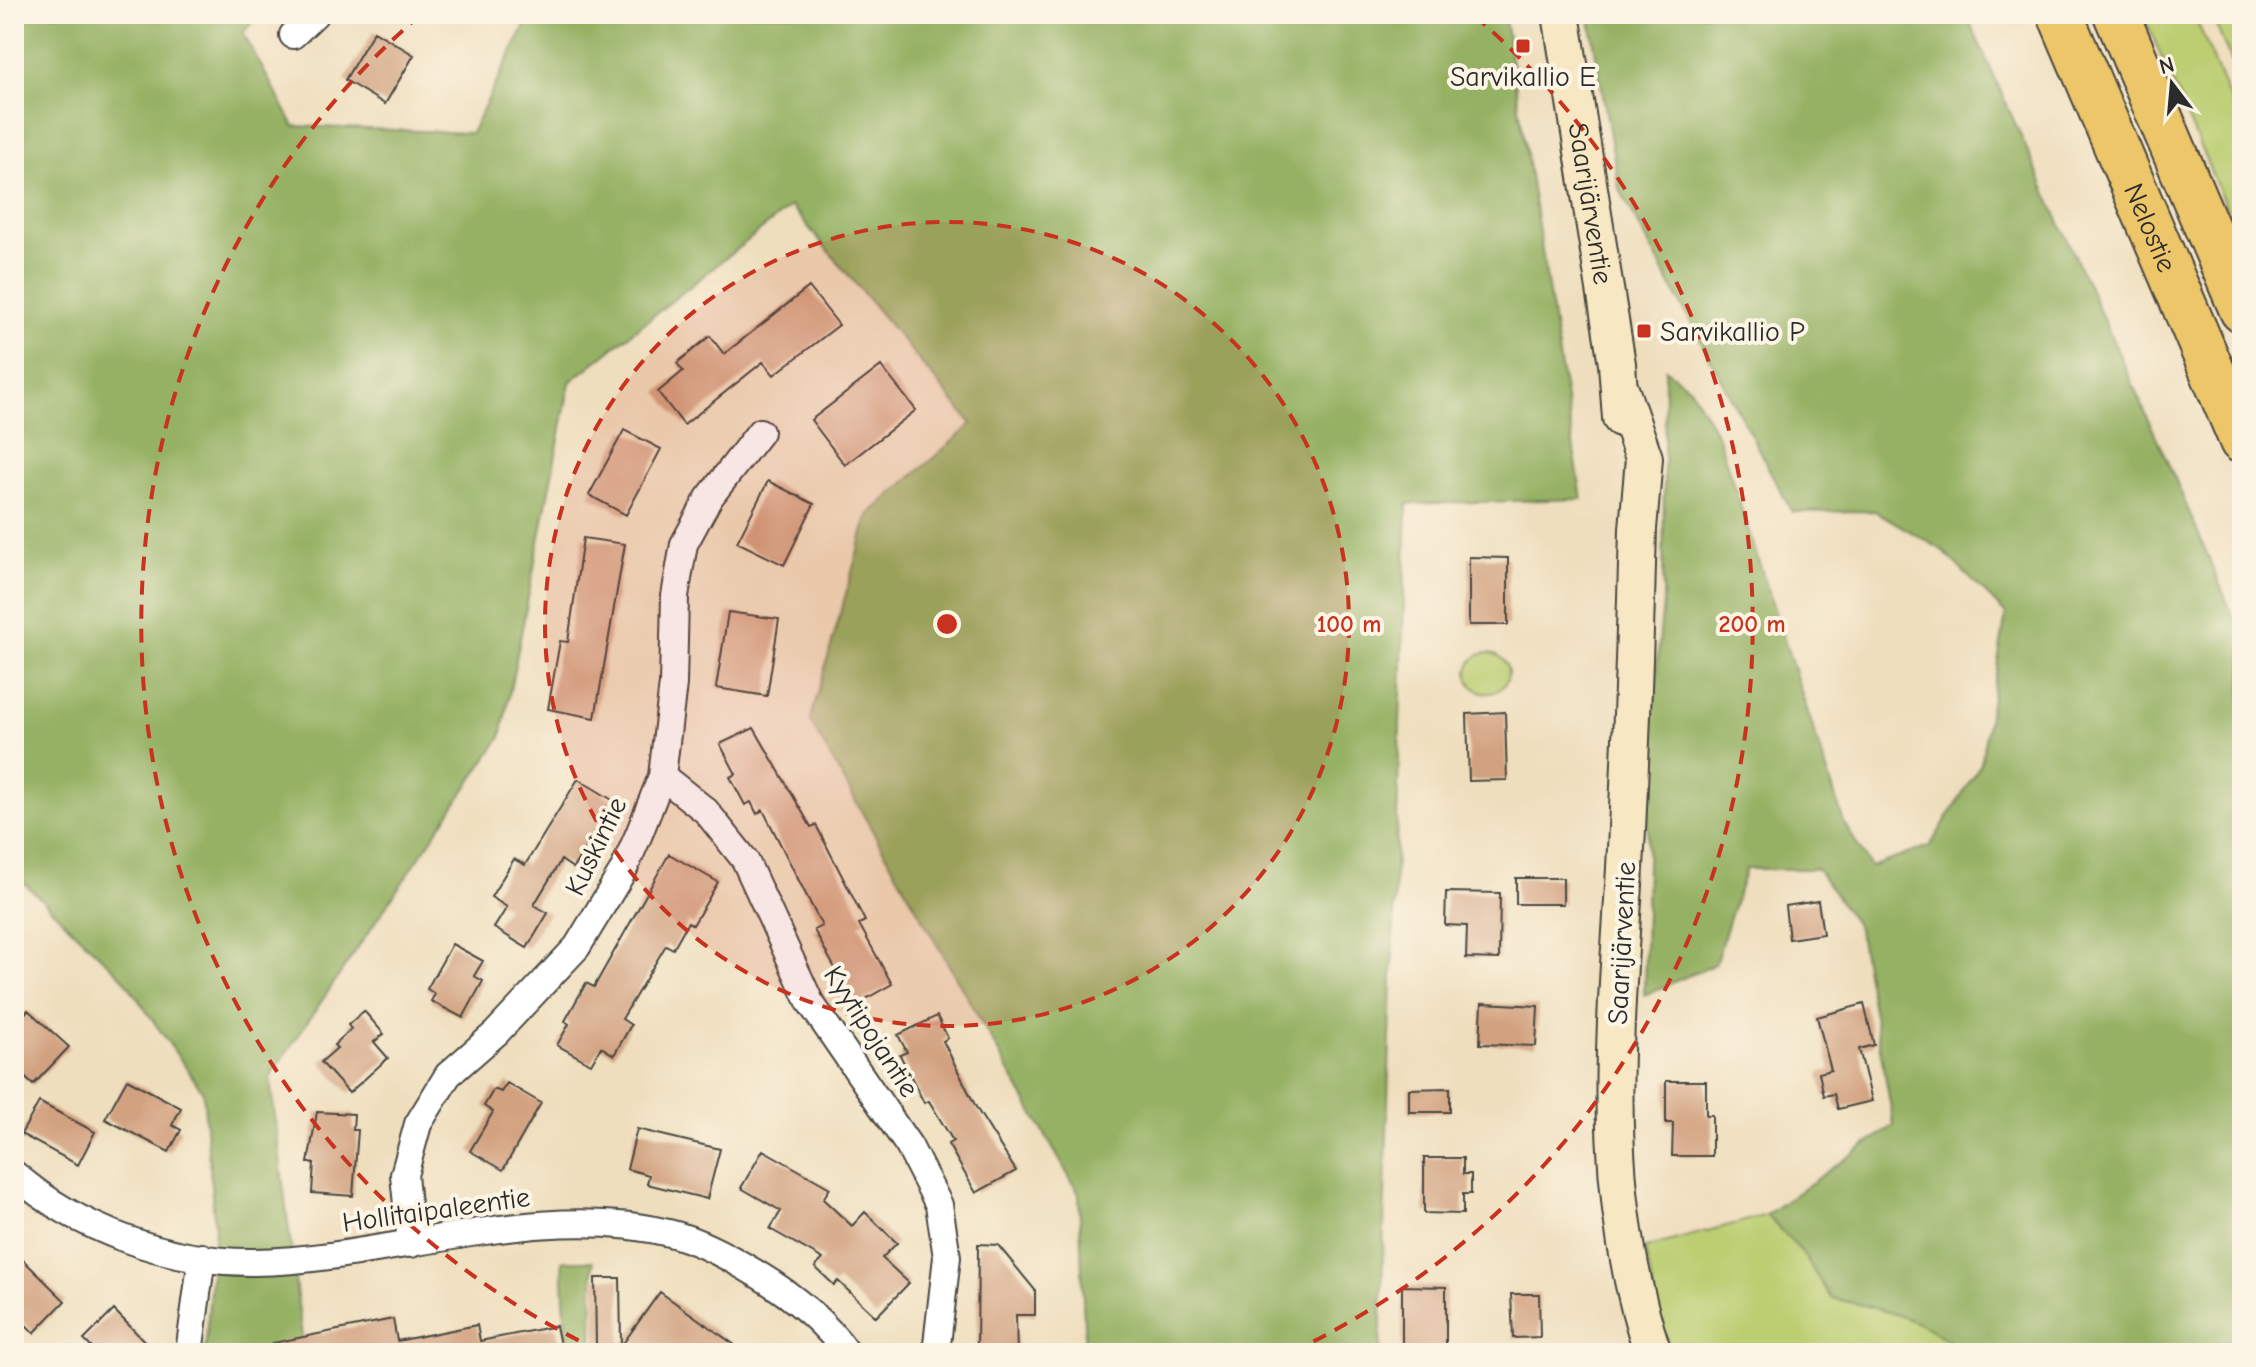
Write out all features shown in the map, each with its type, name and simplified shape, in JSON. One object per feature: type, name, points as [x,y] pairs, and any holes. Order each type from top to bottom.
[{"type":"highway","name":"Nelostie","points":[[2060,14],[2242,441]]},
{"type":"highway","name":"Nelostie","points":[[2116,14],[2242,310]]},
{"type":"main road","name":"Saarijärventie","points":[[1561,14],[1621,392],[1622,460],[1638,529],[1613,1101],[1619,1217],[1627,1264],[1653,1353]]},
{"type":"street","points":[[293,35],[315,14]]},
{"type":"street","name":"Kuskintie","points":[[411,1244],[404,1175],[418,1124],[448,1075],[496,1033],[577,947],[623,871],[662,776],[673,684],[675,596],[684,544],[709,498],[760,432]]},
{"type":"street","name":"Kyytipojantie","points":[[662,776],[706,811],[745,860],[810,1002],[909,1146],[939,1205],[947,1257],[936,1353]]},
{"type":"street","name":"Hollitaipaleentie","points":[[14,1174],[59,1207],[109,1231],[150,1246],[202,1257],[253,1262],[519,1228],[599,1223],[671,1233],[738,1263],[782,1289],[847,1353]]},
{"type":"street","points":[[189,1353],[202,1257]]},
{"type":"green space","points":[[14,14],[259,14],[243,33],[294,126],[471,133],[531,14],[1504,14],[1582,499],[1407,504],[1380,1353],[1085,1353],[1079,1194],[810,721],[868,515],[972,424],[791,206],[570,382],[501,737],[270,1077],[304,1353],[205,1353],[215,1229],[203,1092],[124,979],[14,873]]},
{"type":"green space","points":[[1589,14],[1966,14],[2176,481],[2242,637],[2242,1338],[2183,1353],[1961,1353],[1934,1331],[1918,1323],[1883,1310],[1831,1298],[1801,1251],[1766,1215],[1894,1125],[1858,928],[1817,869],[1746,869],[1715,964],[1644,995],[1650,739],[1663,601],[1665,369],[1690,388],[1717,434],[1844,823],[1871,867],[1930,846],[1981,763],[2006,614],[1942,550],[1875,511],[1792,512],[1619,188]]},
{"type":"green space","points":[[2143,14],[2194,14],[2242,128],[2242,244]]},
{"type":"green space","points":[[2211,14],[2242,14],[2242,64],[2234,67]]},
{"type":"green space","points":[[1488,653],[1502,659],[1508,673],[1502,687],[1488,693],[1474,687],[1468,673],[1474,659]]},
{"type":"green space","points":[[1766,1215],[1801,1251],[1831,1298],[1883,1310],[1918,1323],[1934,1331],[1961,1353],[1672,1353],[1659,1319],[1645,1248]]},
{"type":"green space","points":[[562,1261],[593,1261],[592,1353],[567,1353]]},
{"type":"building","points":[[374,31],[414,55],[385,104],[345,80]]},
{"type":"building","points":[[809,287],[839,325],[774,375],[763,362],[684,425],[658,392],[683,371],[677,363],[710,336],[724,354]]},
{"type":"building","points":[[881,366],[916,410],[845,465],[811,420]]},
{"type":"building","points":[[624,430],[661,449],[626,515],[589,495]]},
{"type":"building","points":[[768,481],[814,504],[784,565],[737,542]]},
{"type":"building","points":[[583,538],[625,544],[595,718],[548,709],[560,641],[568,642]]},
{"type":"building","points":[[1469,557],[1508,558],[1508,625],[1469,625]]},
{"type":"building","points":[[728,612],[779,619],[767,696],[716,688]]},
{"type":"building","points":[[1505,712],[1507,780],[1469,781],[1467,714]]},
{"type":"building","points":[[754,728],[811,827],[816,825],[865,921],[859,924],[892,984],[855,1005],[814,930],[822,926],[763,810],[757,814],[751,802],[745,805],[730,777],[736,774],[720,744]]},
{"type":"building","points":[[578,779],[614,801],[573,868],[561,860],[534,905],[548,913],[527,948],[494,928],[507,907],[491,897],[514,859],[525,865]]},
{"type":"building","points":[[669,854],[718,882],[693,925],[688,922],[673,949],[666,945],[622,1019],[631,1025],[614,1055],[601,1047],[591,1064],[557,1045],[569,1024],[565,1021],[586,983],[594,987]]},
{"type":"building","points":[[1516,878],[1563,878],[1563,904],[1516,904]]},
{"type":"building","points":[[1446,892],[1500,893],[1499,959],[1466,958],[1467,926],[1445,925]]},
{"type":"building","points":[[1818,901],[1823,934],[1789,939],[1785,906]]},
{"type":"building","points":[[452,944],[483,961],[474,976],[483,981],[463,1018],[431,1001],[435,994],[427,989]]},
{"type":"building","points":[[1482,1003],[1538,1006],[1536,1046],[1480,1044]]},
{"type":"building","points":[[1864,1004],[1874,1045],[1859,1049],[1872,1101],[1838,1109],[1834,1094],[1824,1096],[1819,1073],[1831,1070],[1817,1017]]},
{"type":"building","points":[[28,1010],[69,1047],[33,1085],[14,1067],[14,1025]]},
{"type":"building","points":[[364,1011],[384,1034],[374,1042],[388,1058],[349,1093],[321,1062],[337,1048],[334,1045],[351,1029],[348,1025]]},
{"type":"building","points":[[937,1016],[948,1038],[943,1041],[977,1109],[1016,1171],[976,1193],[948,1144],[953,1141],[929,1101],[924,1103],[900,1055],[907,1052],[898,1035]]},
{"type":"building","points":[[127,1079],[181,1108],[172,1125],[181,1130],[169,1152],[105,1119]]},
{"type":"building","points":[[1666,1081],[1706,1081],[1706,1115],[1712,1115],[1712,1156],[1672,1156],[1673,1123],[1666,1123]]},
{"type":"building","points":[[507,1083],[541,1103],[503,1170],[470,1151],[493,1112],[484,1106],[494,1089],[501,1092]]},
{"type":"building","points":[[1450,1088],[1450,1112],[1409,1112],[1409,1089]]},
{"type":"building","points":[[39,1102],[95,1132],[78,1165],[21,1134]]},
{"type":"building","points":[[317,1112],[354,1114],[353,1130],[358,1130],[353,1196],[312,1193],[314,1163],[308,1163]]},
{"type":"building","points":[[637,1129],[720,1149],[707,1199],[647,1184],[649,1175],[627,1169]]},
{"type":"building","points":[[763,1150],[830,1188],[823,1199],[852,1226],[865,1212],[897,1243],[882,1258],[909,1283],[876,1317],[838,1281],[834,1285],[815,1267],[823,1259],[770,1229],[781,1211],[741,1188]]},
{"type":"building","points":[[1424,1158],[1463,1158],[1463,1174],[1471,1174],[1471,1194],[1463,1194],[1463,1214],[1424,1213]]},
{"type":"building","points":[[978,1244],[998,1245],[1035,1290],[1035,1315],[1016,1315],[1017,1353],[977,1353]]},
{"type":"building","points":[[14,1251],[65,1301],[34,1333],[14,1313]]},
{"type":"building","points":[[595,1278],[620,1278],[621,1345],[596,1346]]},
{"type":"building","points":[[1402,1286],[1446,1287],[1446,1353],[1402,1353]]},
{"type":"building","points":[[660,1292],[746,1353],[653,1353],[642,1345],[622,1345]]},
{"type":"building","points":[[1511,1294],[1539,1294],[1540,1337],[1513,1338]]},
{"type":"building","points":[[114,1310],[156,1353],[97,1353],[84,1340]]},
{"type":"building","points":[[393,1319],[397,1341],[477,1325],[480,1341],[556,1326],[562,1353],[274,1353],[273,1343]]},
{"type":"place","name":"Sarvikallio E","points":[[1523,46]]},
{"type":"place","name":"Sarvikallio P","points":[[1644,331]]}]
